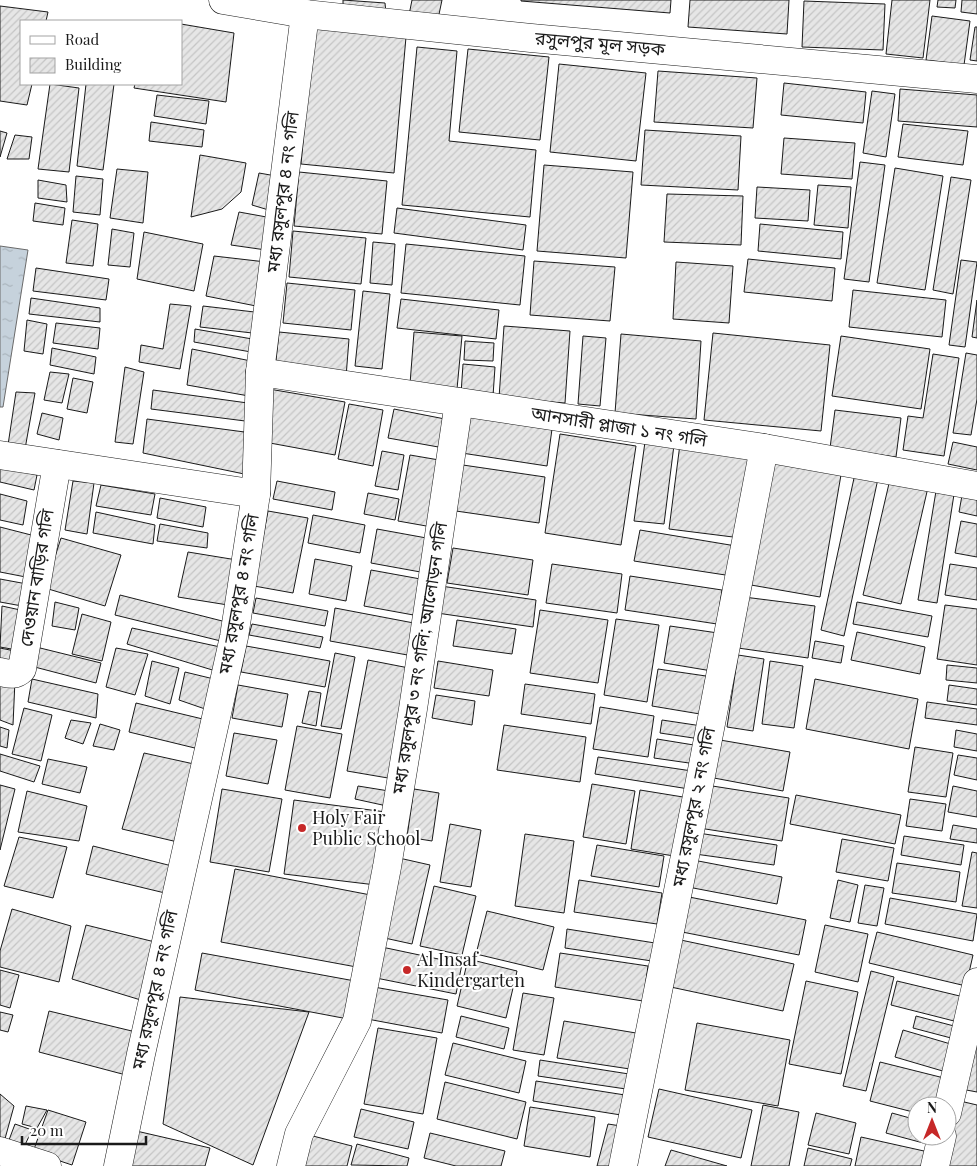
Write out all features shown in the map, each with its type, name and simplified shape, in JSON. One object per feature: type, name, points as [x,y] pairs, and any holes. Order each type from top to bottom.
[{"type":"street","name":"রসুলপুর মূল সড়ক","points":[[223,0],[305,14],[531,38],[977,79]]},
{"type":"street","name":"মধ্য রসুলপুর ৪ নং গলি","points":[[118,1166],[234,637],[256,494],[260,372],[305,14]]},
{"type":"street","name":"আনসারী প্লাজা ১ নং গলি","points":[[260,372],[764,448],[977,486]]},
{"type":"street","name":"মধ্য রসুলপুর ৩ নং গলি; আলোড়ন গলি","points":[[292,1166],[299,1134],[357,1021],[396,808],[459,402]]},
{"type":"street","name":"মধ্য রসুলপুর ২ নং গলি","points":[[623,1166],[764,448]]},
{"type":"street","points":[[0,455],[256,494]]},
{"type":"street","name":"দেওয়ান বাড়ির গলি","points":[[0,672],[13,674],[18,673],[22,669],[56,464]]},
{"type":"street","points":[[951,1096],[977,982]]},
{"type":"street","points":[[935,1166],[940,1146]]},
{"type":"street","points":[[0,1151],[47,1166]]},
{"type":"water","points":[[0,246],[28,250],[3,407],[0,407]]},
{"type":"building","points":[[343,0],[385,3],[386,13],[343,9]]},
{"type":"building","points":[[412,0],[442,0],[438,19],[409,15]]},
{"type":"building","points":[[521,0],[671,0],[670,13]]},
{"type":"building","points":[[690,0],[789,0],[787,34],[688,27]]},
{"type":"building","points":[[892,0],[930,0],[923,58],[886,54]]},
{"type":"building","points":[[938,0],[956,0],[955,8],[937,7]]},
{"type":"building","points":[[962,0],[977,0],[977,14],[961,12]]},
{"type":"building","points":[[804,1],[885,4],[883,50],[802,47]]},
{"type":"building","points":[[0,6],[48,12],[46,20],[20,20],[20,85],[32,85],[27,105],[0,101]]},
{"type":"building","points":[[932,16],[970,21],[964,65],[926,60]]},
{"type":"building","points":[[182,24],[234,33],[226,102],[134,88],[135,85],[182,85]]},
{"type":"building","points":[[975,27],[977,27],[977,61],[970,60]]},
{"type":"building","points":[[314,28],[406,37],[394,173],[301,164]]},
{"type":"building","points":[[417,47],[457,51],[449,141],[536,150],[530,217],[402,205]]},
{"type":"building","points":[[468,49],[549,57],[540,140],[459,132]]},
{"type":"building","points":[[559,64],[646,73],[636,161],[550,152]]},
{"type":"building","points":[[658,71],[757,78],[753,128],[654,122]]},
{"type":"building","points":[[784,83],[866,92],[863,123],[781,115]]},
{"type":"building","points":[[50,85],[79,88],[69,172],[38,169]]},
{"type":"building","points":[[86,85],[114,85],[103,170],[77,166]]},
{"type":"building","points":[[900,89],[977,95],[977,127],[898,121]]},
{"type":"building","points":[[872,91],[895,94],[886,157],[863,153]]},
{"type":"building","points":[[157,95],[209,101],[206,124],[154,116]]},
{"type":"building","points":[[151,122],[204,130],[202,147],[149,141]]},
{"type":"building","points":[[903,124],[968,131],[963,165],[898,157]]},
{"type":"building","points":[[645,130],[741,136],[738,190],[641,185]]},
{"type":"building","points":[[0,131],[7,133],[0,157]]},
{"type":"building","points":[[15,135],[32,137],[29,159],[7,159]]},
{"type":"building","points":[[784,138],[855,143],[852,179],[781,174]]},
{"type":"building","points":[[200,155],[246,163],[241,192],[222,209],[191,217]]},
{"type":"building","points":[[860,162],[885,165],[869,282],[844,279]]},
{"type":"building","points":[[544,165],[633,172],[626,258],[537,251]]},
{"type":"building","points":[[895,168],[943,176],[925,290],[877,283]]},
{"type":"building","points":[[117,169],[148,172],[143,223],[110,218]]},
{"type":"building","points":[[299,172],[387,181],[382,234],[294,226]]},
{"type":"building","points":[[259,173],[276,176],[272,211],[252,205]]},
{"type":"building","points":[[76,176],[103,179],[100,215],[73,212]]},
{"type":"building","points":[[951,177],[971,180],[953,294],[933,290]]},
{"type":"building","points":[[38,180],[66,185],[67,202],[38,198]]},
{"type":"building","points":[[818,185],[851,187],[848,228],[814,225]]},
{"type":"building","points":[[757,187],[810,190],[808,221],[755,218]]},
{"type":"building","points":[[667,194],[743,196],[741,245],[664,242]]},
{"type":"building","points":[[35,203],[65,208],[63,225],[33,221]]},
{"type":"building","points":[[397,208],[526,225],[523,250],[394,233]]},
{"type":"building","points":[[239,212],[272,218],[266,250],[231,245]]},
{"type":"building","points":[[72,220],[98,224],[93,266],[66,263]]},
{"type":"building","points":[[760,224],[843,232],[841,259],[758,251]]},
{"type":"building","points":[[112,229],[134,233],[130,267],[108,265]]},
{"type":"building","points":[[293,231],[366,238],[361,284],[289,277]]},
{"type":"building","points":[[144,232],[203,244],[194,291],[137,279]]},
{"type":"building","points":[[373,242],[395,244],[392,285],[370,283]]},
{"type":"building","points":[[406,244],[525,256],[520,305],[401,293]]},
{"type":"building","points":[[214,256],[266,262],[261,307],[206,296]]},
{"type":"building","points":[[748,259],[835,268],[832,301],[744,292]]},
{"type":"building","points":[[961,260],[977,262],[965,347],[949,345]]},
{"type":"building","points":[[534,261],[615,267],[610,321],[530,315]]},
{"type":"building","points":[[676,262],[733,266],[729,323],[673,319]]},
{"type":"building","points":[[36,268],[109,279],[106,300],[33,291]]},
{"type":"building","points":[[287,283],[355,290],[351,330],[283,323]]},
{"type":"building","points":[[853,290],[946,300],[942,337],[849,327]]},
{"type":"building","points":[[363,291],[390,294],[382,369],[355,366]]},
{"type":"building","points":[[31,298],[100,308],[100,322],[29,314]]},
{"type":"building","points":[[401,299],[499,310],[496,339],[397,328]]},
{"type":"building","points":[[977,300],[977,338],[972,337]]},
{"type":"building","points":[[170,304],[191,306],[180,369],[139,362],[141,345],[163,349]]},
{"type":"building","points":[[203,306],[263,313],[261,334],[200,327]]},
{"type":"building","points":[[27,320],[47,324],[43,354],[24,351]]},
{"type":"building","points":[[56,323],[100,328],[98,349],[53,343]]},
{"type":"building","points":[[504,326],[570,331],[565,403],[499,398]]},
{"type":"building","points":[[195,329],[258,340],[257,353],[194,342]]},
{"type":"building","points":[[279,332],[349,339],[346,377],[275,370]]},
{"type":"building","points":[[414,332],[462,336],[457,389],[410,384]]},
{"type":"building","points":[[713,333],[830,345],[821,431],[704,420]]},
{"type":"building","points":[[621,334],[701,341],[696,419],[615,413]]},
{"type":"building","points":[[583,336],[606,338],[600,406],[578,404]]},
{"type":"building","points":[[841,336],[930,349],[921,409],[832,396]]},
{"type":"building","points":[[465,341],[494,343],[493,361],[464,360]]},
{"type":"building","points":[[52,348],[96,357],[94,374],[50,365]]},
{"type":"building","points":[[192,349],[251,361],[249,396],[187,385]]},
{"type":"building","points":[[966,353],[977,355],[977,399],[971,435],[953,433]]},
{"type":"building","points":[[933,354],[959,358],[944,456],[903,450],[908,416],[923,418]]},
{"type":"building","points":[[463,364],[495,367],[493,396],[461,394]]},
{"type":"building","points":[[125,367],[144,372],[133,444],[115,442]]},
{"type":"building","points":[[50,372],[69,374],[62,403],[44,400]]},
{"type":"building","points":[[73,378],[93,382],[87,413],[67,409]]},
{"type":"building","points":[[269,389],[345,402],[335,455],[259,441]]},
{"type":"building","points":[[153,390],[255,404],[253,422],[151,409]]},
{"type":"building","points":[[16,392],[35,393],[25,449],[8,445]]},
{"type":"building","points":[[349,404],[383,410],[373,466],[338,459]]},
{"type":"building","points":[[394,409],[450,420],[444,448],[388,438]]},
{"type":"building","points":[[835,410],[901,418],[896,457],[830,448]]},
{"type":"building","points":[[42,413],[63,418],[59,440],[37,434]]},
{"type":"building","points":[[461,415],[552,429],[547,466],[455,452]]},
{"type":"building","points":[[147,419],[252,433],[249,475],[143,453]]},
{"type":"building","points":[[560,434],[636,446],[621,545],[545,533]]},
{"type":"building","points":[[645,442],[674,445],[664,524],[634,521]]},
{"type":"building","points":[[953,442],[977,447],[977,470],[948,464]]},
{"type":"building","points":[[680,444],[752,453],[741,538],[669,529]]},
{"type":"building","points":[[382,451],[404,455],[398,490],[375,486]]},
{"type":"building","points":[[410,455],[445,461],[432,527],[398,521]]},
{"type":"building","points":[[774,457],[842,469],[820,597],[751,585]]},
{"type":"building","points":[[456,464],[545,477],[539,523],[449,510]]},
{"type":"building","points":[[0,466],[37,475],[34,490],[0,482]]},
{"type":"building","points":[[856,469],[879,474],[844,636],[821,630]]},
{"type":"building","points":[[891,475],[929,483],[901,604],[863,595]]},
{"type":"building","points":[[73,481],[94,483],[87,534],[65,530]]},
{"type":"building","points":[[277,481],[335,492],[332,510],[273,499]]},
{"type":"building","points":[[101,485],[155,494],[151,515],[96,506]]},
{"type":"building","points":[[937,485],[955,488],[937,603],[918,600]]},
{"type":"building","points":[[963,490],[977,493],[977,516],[959,512]]},
{"type":"building","points":[[368,493],[399,499],[395,520],[364,514]]},
{"type":"building","points":[[0,494],[27,501],[23,525],[0,520]]},
{"type":"building","points":[[160,498],[206,507],[203,527],[157,518]]},
{"type":"building","points":[[268,511],[308,518],[293,593],[254,586]]},
{"type":"building","points":[[96,512],[155,525],[153,544],[93,533]]},
{"type":"building","points":[[313,515],[365,525],[360,553],[308,543]]},
{"type":"building","points":[[961,521],[977,524],[977,557],[955,553]]},
{"type":"building","points":[[160,524],[208,533],[207,548],[157,541]]},
{"type":"building","points":[[0,527],[39,537],[31,578],[0,572]]},
{"type":"building","points":[[377,529],[432,539],[426,573],[371,563]]},
{"type":"building","points":[[640,530],[736,546],[732,576],[634,561]]},
{"type":"building","points":[[61,538],[121,555],[105,606],[45,588]]},
{"type":"building","points":[[453,548],[533,560],[528,595],[447,583]]},
{"type":"building","points":[[188,552],[237,560],[228,605],[178,597]]},
{"type":"building","points":[[315,559],[352,566],[346,601],[309,594]]},
{"type":"building","points":[[552,564],[622,574],[617,613],[546,603]]},
{"type":"building","points":[[950,564],[977,568],[977,600],[945,595]]},
{"type":"building","points":[[371,570],[426,580],[419,616],[364,606]]},
{"type":"building","points":[[630,576],[722,590],[717,624],[625,610]]},
{"type":"building","points":[[0,579],[27,584],[22,606],[0,602]]},
{"type":"building","points":[[434,585],[536,600],[533,627],[430,612]]},
{"type":"building","points":[[120,595],[234,624],[229,643],[115,615]]},
{"type":"building","points":[[744,597],[815,606],[808,658],[738,648]]},
{"type":"building","points":[[256,598],[328,611],[325,626],[253,613]]},
{"type":"building","points":[[55,602],[79,608],[75,630],[52,626]]},
{"type":"building","points":[[857,602],[932,616],[928,637],[853,624]]},
{"type":"building","points":[[945,605],[977,609],[977,665],[937,659]]},
{"type":"building","points":[[2,606],[25,611],[17,650],[0,647]]},
{"type":"building","points":[[335,608],[419,624],[413,656],[330,641]]},
{"type":"building","points":[[540,610],[608,620],[598,683],[530,673]]},
{"type":"building","points":[[82,614],[111,622],[102,661],[72,654]]},
{"type":"building","points":[[616,619],[659,625],[647,702],[604,695]]},
{"type":"building","points":[[457,620],[516,629],[512,654],[453,646]]},
{"type":"building","points":[[252,624],[323,637],[320,648],[249,635]]},
{"type":"building","points":[[670,626],[718,633],[712,671],[664,663]]},
{"type":"building","points":[[132,628],[225,648],[219,672],[127,644]]},
{"type":"building","points":[[857,632],[925,647],[920,674],[851,660]]},
{"type":"building","points":[[815,641],[844,646],[841,663],[812,658]]},
{"type":"building","points":[[32,646],[101,663],[96,683],[27,665]]},
{"type":"building","points":[[246,646],[330,661],[325,687],[241,672]]},
{"type":"building","points":[[0,648],[15,651],[10,672],[0,669]]},
{"type":"building","points":[[116,648],[148,654],[135,695],[106,687]]},
{"type":"building","points":[[335,653],[355,657],[341,729],[321,726]]},
{"type":"building","points":[[738,655],[764,659],[753,731],[727,727]]},
{"type":"building","points":[[368,660],[409,668],[388,778],[347,771]]},
{"type":"building","points":[[152,661],[179,668],[170,704],[145,696]]},
{"type":"building","points":[[438,661],[493,670],[489,696],[434,688]]},
{"type":"building","points":[[770,661],[803,666],[794,728],[762,724]]},
{"type":"building","points":[[947,665],[977,668],[977,683],[946,680]]},
{"type":"building","points":[[658,669],[706,676],[700,714],[652,706]]},
{"type":"building","points":[[185,672],[214,679],[208,710],[179,700]]},
{"type":"building","points":[[0,676],[15,680],[13,725],[0,720]]},
{"type":"building","points":[[32,679],[98,694],[96,718],[28,702]]},
{"type":"building","points":[[815,679],[918,699],[909,749],[806,729]]},
{"type":"building","points":[[525,684],[595,694],[591,724],[521,714]]},
{"type":"building","points":[[238,685],[288,694],[282,727],[232,718]]},
{"type":"building","points":[[949,685],[977,689],[977,705],[947,701]]},
{"type":"building","points":[[309,691],[321,693],[316,726],[302,723]]},
{"type":"building","points":[[436,695],[475,701],[472,725],[432,718]]},
{"type":"building","points":[[927,702],[977,709],[977,725],[925,718]]},
{"type":"building","points":[[136,703],[211,721],[203,750],[129,732]]},
{"type":"building","points":[[600,707],[654,716],[648,757],[593,749]]},
{"type":"building","points":[[24,708],[52,715],[41,761],[12,754]]},
{"type":"building","points":[[71,720],[91,723],[83,744],[65,738]]},
{"type":"building","points":[[662,720],[702,726],[700,739],[660,733]]},
{"type":"building","points":[[100,724],[120,730],[114,750],[93,746]]},
{"type":"building","points":[[504,725],[586,737],[580,782],[497,770]]},
{"type":"building","points":[[297,726],[342,734],[330,798],[285,790]]},
{"type":"building","points":[[0,727],[9,730],[7,748],[0,746]]},
{"type":"building","points":[[956,730],[977,734],[977,751],[954,747]]},
{"type":"building","points":[[234,733],[277,740],[268,784],[226,776]]},
{"type":"building","points":[[657,739],[700,746],[696,764],[654,758]]},
{"type":"building","points":[[720,740],[790,752],[783,791],[714,778]]},
{"type":"building","points":[[915,747],[953,753],[946,797],[908,792]]},
{"type":"building","points":[[144,753],[194,764],[182,843],[122,829]]},
{"type":"building","points":[[0,754],[40,766],[34,782],[0,771]]},
{"type":"building","points":[[958,755],[977,758],[977,780],[954,775]]},
{"type":"building","points":[[598,757],[692,771],[689,789],[595,774]]},
{"type":"building","points":[[48,759],[87,767],[80,793],[42,784]]},
{"type":"building","points":[[592,784],[635,791],[626,844],[583,837]]},
{"type":"building","points":[[0,785],[15,789],[0,850]]},
{"type":"building","points":[[706,785],[789,798],[782,841],[699,828]]},
{"type":"building","points":[[358,786],[389,791],[387,806],[355,799]]},
{"type":"building","points":[[953,786],[977,791],[977,817],[948,812]]},
{"type":"building","points":[[222,789],[282,799],[269,872],[210,862]]},
{"type":"building","points":[[414,789],[439,793],[432,841],[407,837]]},
{"type":"building","points":[[640,790],[683,797],[674,856],[631,849]]},
{"type":"building","points":[[27,791],[87,806],[79,841],[18,832]]},
{"type":"building","points":[[796,795],[901,815],[895,844],[790,824]]},
{"type":"building","points":[[910,799],[946,804],[942,831],[906,826]]},
{"type":"building","points":[[294,800],[386,812],[376,885],[284,874]]},
{"type":"building","points":[[450,824],[481,830],[471,887],[440,882]]},
{"type":"building","points":[[953,825],[977,829],[977,843],[950,839]]},
{"type":"building","points":[[698,833],[777,845],[774,865],[695,854]]},
{"type":"building","points":[[525,834],[574,841],[564,913],[515,906]]},
{"type":"building","points":[[904,836],[964,845],[961,865],[901,855]]},
{"type":"building","points":[[19,837],[67,847],[53,898],[4,886]]},
{"type":"building","points":[[842,839],[894,848],[888,881],[836,872]]},
{"type":"building","points":[[597,845],[664,856],[659,887],[591,876]]},
{"type":"building","points":[[93,846],[172,866],[165,893],[86,874]]},
{"type":"building","points":[[972,852],[977,853],[977,908],[962,906]]},
{"type":"building","points":[[399,858],[430,865],[412,944],[380,937]]},
{"type":"building","points":[[693,860],[782,877],[777,904],[688,887]]},
{"type":"building","points":[[897,863],[960,872],[956,902],[892,893]]},
{"type":"building","points":[[235,869],[376,896],[362,968],[221,942]]},
{"type":"building","points":[[579,880],[662,893],[657,924],[574,912]]},
{"type":"building","points":[[838,880],[858,885],[850,922],[830,918]]},
{"type":"building","points":[[865,885],[884,888],[877,926],[858,923]]},
{"type":"building","points":[[434,886],[476,896],[462,955],[420,946]]},
{"type":"building","points":[[684,896],[806,920],[799,955],[677,931]]},
{"type":"building","points":[[890,898],[977,914],[973,941],[885,924]]},
{"type":"building","points":[[12,909],[71,926],[59,982],[0,967],[0,951]]},
{"type":"building","points":[[487,911],[554,927],[543,970],[476,954]]},
{"type":"building","points":[[86,925],[155,942],[144,1001],[72,979]]},
{"type":"building","points":[[825,925],[868,934],[858,982],[815,972]]},
{"type":"building","points":[[567,929],[655,943],[652,961],[565,948]]},
{"type":"building","points":[[877,932],[973,955],[966,986],[869,963]]},
{"type":"building","points":[[676,939],[794,964],[783,1011],[666,986]]},
{"type":"building","points":[[377,946],[462,964],[456,994],[371,977]]},
{"type":"building","points":[[202,953],[355,981],[348,1019],[195,990]]},
{"type":"building","points":[[560,953],[648,966],[643,1001],[555,987]]},
{"type":"building","points":[[468,959],[517,971],[506,1018],[457,1006]]},
{"type":"building","points":[[0,970],[19,975],[10,1008],[0,1005]]},
{"type":"building","points":[[871,971],[894,977],[866,1091],[843,1086]]},
{"type":"building","points":[[806,981],[858,992],[841,1074],[789,1064]]},
{"type":"building","points":[[897,981],[964,997],[958,1022],[891,1005]]},
{"type":"building","points":[[368,986],[448,1000],[442,1033],[362,1018]]},
{"type":"building","points":[[523,993],[554,998],[544,1055],[513,1050]]},
{"type":"building","points":[[180,997],[309,1012],[253,1165],[163,1124]]},
{"type":"building","points":[[977,1010],[977,1092],[961,1089]]},
{"type":"building","points":[[49,1011],[136,1032],[126,1075],[39,1052]]},
{"type":"building","points":[[0,1012],[13,1015],[8,1032],[0,1030]]},
{"type":"building","points":[[461,1016],[509,1028],[504,1049],[456,1037]]},
{"type":"building","points":[[916,1016],[954,1026],[951,1038],[913,1028]]},
{"type":"building","points":[[564,1021],[636,1033],[630,1069],[557,1058]]},
{"type":"building","points":[[697,1023],[790,1040],[778,1106],[685,1090]]},
{"type":"building","points":[[378,1028],[437,1038],[423,1114],[364,1104]]},
{"type":"building","points":[[903,1030],[954,1045],[946,1072],[895,1057]]},
{"type":"building","points":[[453,1043],[526,1061],[519,1093],[445,1075]]},
{"type":"building","points":[[540,1060],[629,1074],[626,1089],[538,1076]]},
{"type":"building","points":[[880,1062],[944,1078],[940,1096],[907,1096],[907,1110],[870,1101]]},
{"type":"building","points":[[536,1081],[625,1095],[621,1115],[533,1101]]},
{"type":"building","points":[[445,1082],[526,1102],[517,1139],[437,1119]]},
{"type":"building","points":[[659,1089],[752,1110],[741,1158],[648,1137]]},
{"type":"building","points":[[0,1094],[14,1106],[3,1146],[0,1145]]},
{"type":"building","points":[[960,1101],[977,1105],[977,1166],[944,1166],[949,1146],[957,1146],[957,1113]]},
{"type":"building","points":[[763,1105],[799,1112],[789,1166],[751,1166]]},
{"type":"building","points":[[26,1106],[47,1110],[37,1128],[22,1124]]},
{"type":"building","points":[[530,1107],[595,1117],[590,1157],[524,1146]]},
{"type":"building","points":[[361,1109],[414,1122],[408,1149],[354,1137]]},
{"type":"building","points":[[48,1110],[86,1122],[72,1165],[33,1152]]},
{"type":"building","points":[[816,1113],[856,1123],[849,1154],[808,1145]]},
{"type":"building","points":[[892,1113],[907,1117],[907,1139],[886,1133]]},
{"type":"building","points":[[15,1124],[32,1130],[24,1147],[9,1140]]},
{"type":"building","points":[[608,1124],[621,1126],[611,1166],[597,1166]]},
{"type":"building","points":[[132,1130],[210,1148],[205,1166],[123,1166]]},
{"type":"building","points":[[430,1133],[505,1151],[501,1166],[456,1166],[424,1158]]},
{"type":"building","points":[[309,1135],[352,1146],[347,1166],[300,1166]]},
{"type":"building","points":[[861,1137],[933,1153],[930,1166],[855,1166]]},
{"type":"building","points":[[357,1144],[409,1158],[407,1166],[351,1165]]},
{"type":"building","points":[[808,1148],[852,1159],[850,1166],[804,1166]]},
{"type":"building","points":[[671,1150],[727,1166],[665,1166]]},
{"type":"place","name":"Holy Fair Public School","points":[[302,828]]},
{"type":"place","name":"Al Insaf Kindergarten","points":[[407,970]]}]
